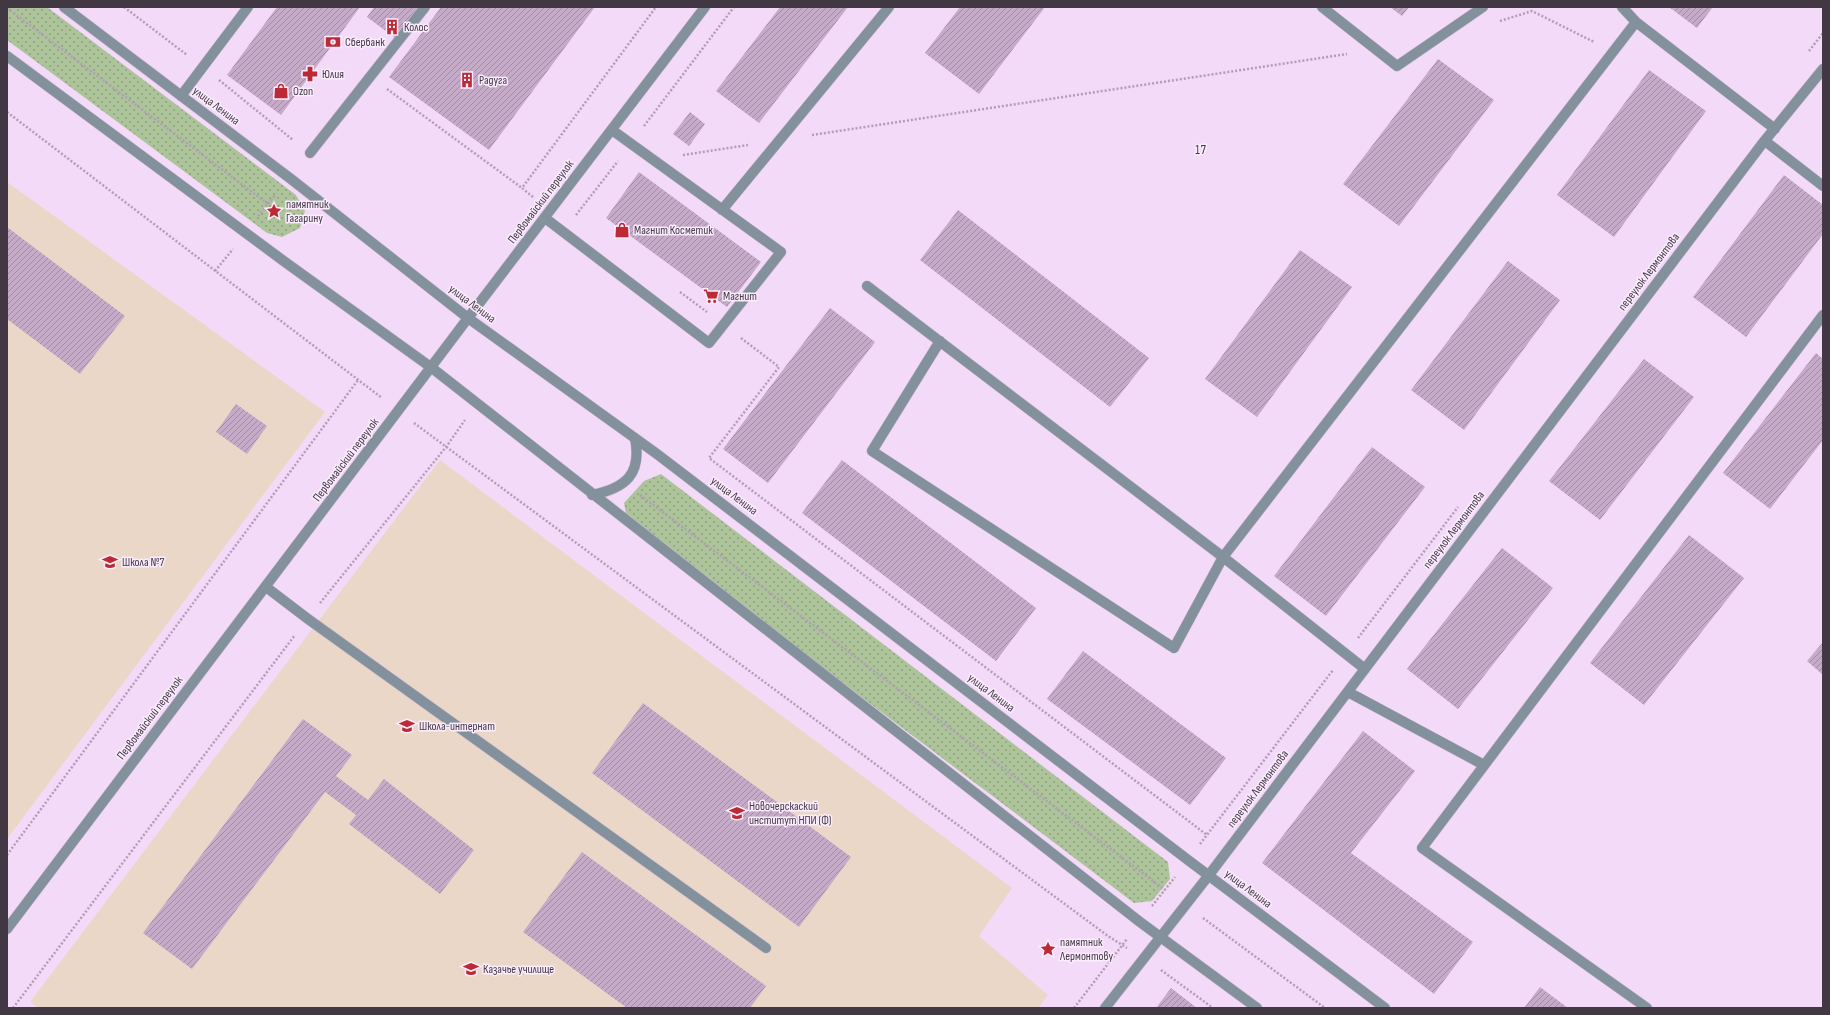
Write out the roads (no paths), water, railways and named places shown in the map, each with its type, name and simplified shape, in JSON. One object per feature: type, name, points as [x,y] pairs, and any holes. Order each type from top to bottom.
[{"type":"street","name":"улица Ленина","points":[[64,7],[291,179],[468,318],[635,438],[1385,1008]]},
{"type":"street","points":[[181,96],[248,7]]},
{"type":"street","points":[[310,154],[425,7]]},
{"type":"street","name":"Первомайский переулок","points":[[7,929],[704,7]]},
{"type":"street","points":[[722,210],[889,7]]},
{"type":"street","points":[[1322,7],[1397,66],[1483,7]]},
{"type":"street","points":[[1622,7],[1636,22],[1776,129]]},
{"type":"street","points":[[940,341],[872,451],[1174,648],[1223,557],[1636,22]]},
{"type":"street","points":[[7,56],[285,262],[432,368],[592,495],[1160,937],[1257,1008]]},
{"type":"street","name":"переулок Лермонтова","points":[[1105,1008],[1209,875],[1765,141],[1823,69]]},
{"type":"street","points":[[548,214],[709,343],[781,252],[612,130]]},
{"type":"street","points":[[1765,141],[1823,186]]},
{"type":"street","points":[[867,286],[1223,557],[1365,669]]},
{"type":"street","points":[[1647,1008],[1422,848],[1823,315]]},
{"type":"street","points":[[592,495],[616,489],[630,478],[637,463],[638,451],[635,438]]},
{"type":"street","points":[[266,587],[308,619],[766,948]]},
{"type":"street","points":[[1348,692],[1484,766]]},
{"type":"place","name":"Колос","points":[[392,27]]},
{"type":"place","name":"Сбербанк","points":[[333,42]]},
{"type":"place","name":"Юлия","points":[[310,74]]},
{"type":"place","name":"Радуга","points":[[467,80]]},
{"type":"place","name":"Ozon","points":[[281,91]]},
{"type":"place","name":"памятник Гагарину","points":[[274,211]]},
{"type":"place","name":"Магнит Косметик","points":[[622,230]]},
{"type":"place","name":"Магнит","points":[[711,296]]},
{"type":"place","name":"Школа №7","points":[[110,562]]},
{"type":"place","name":"Школа-интернат","points":[[407,726]]},
{"type":"place","name":"Новочерскаский институт НПИ (Ф)","points":[[737,813]]},
{"type":"place","name":"памятник Лермонтову","points":[[1048,949]]},
{"type":"place","name":"Казачье училище","points":[[471,969]]},
{"type":"district","name":"17","points":[[1201,150]]}]
